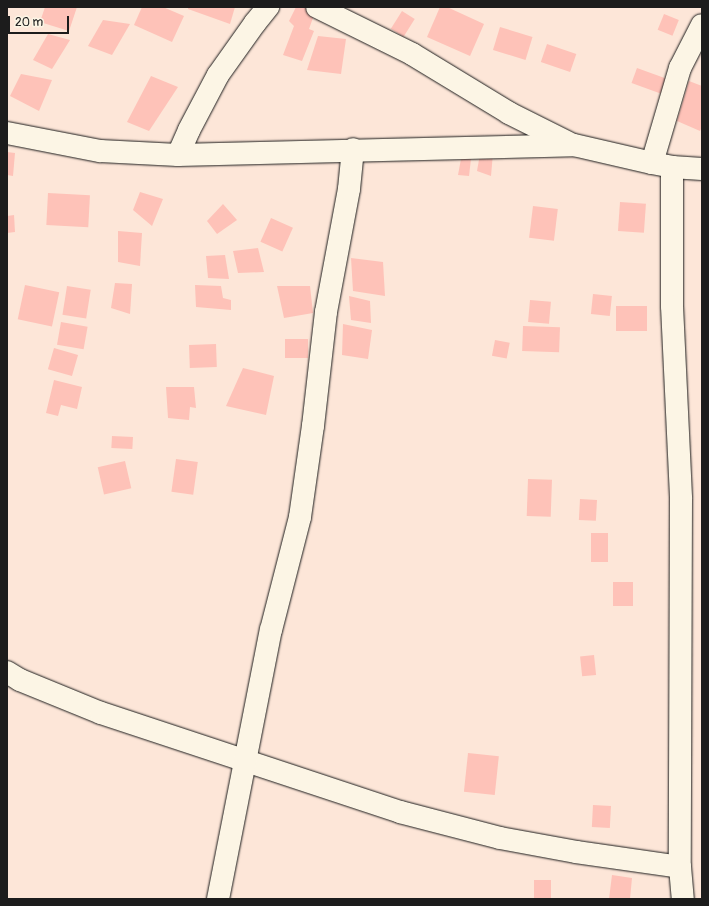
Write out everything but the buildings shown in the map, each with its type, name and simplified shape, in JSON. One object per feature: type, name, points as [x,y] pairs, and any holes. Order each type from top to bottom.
[{"type":"street","points":[[178,155],[189,130],[218,76],[268,7]]},
{"type":"street","points":[[318,7],[412,54],[508,113],[574,145],[662,165],[702,168]]},
{"type":"street","points":[[683,899],[680,867],[681,499],[672,306],[662,165],[680,68],[702,25]]},
{"type":"street","points":[[7,133],[100,151],[178,155],[353,149],[574,145]]},
{"type":"street","points":[[218,899],[271,630],[300,517],[313,426],[326,312],[349,189],[353,149]]},
{"type":"street","points":[[11,678],[101,713],[400,812],[500,838],[576,852],[680,867]]}]
